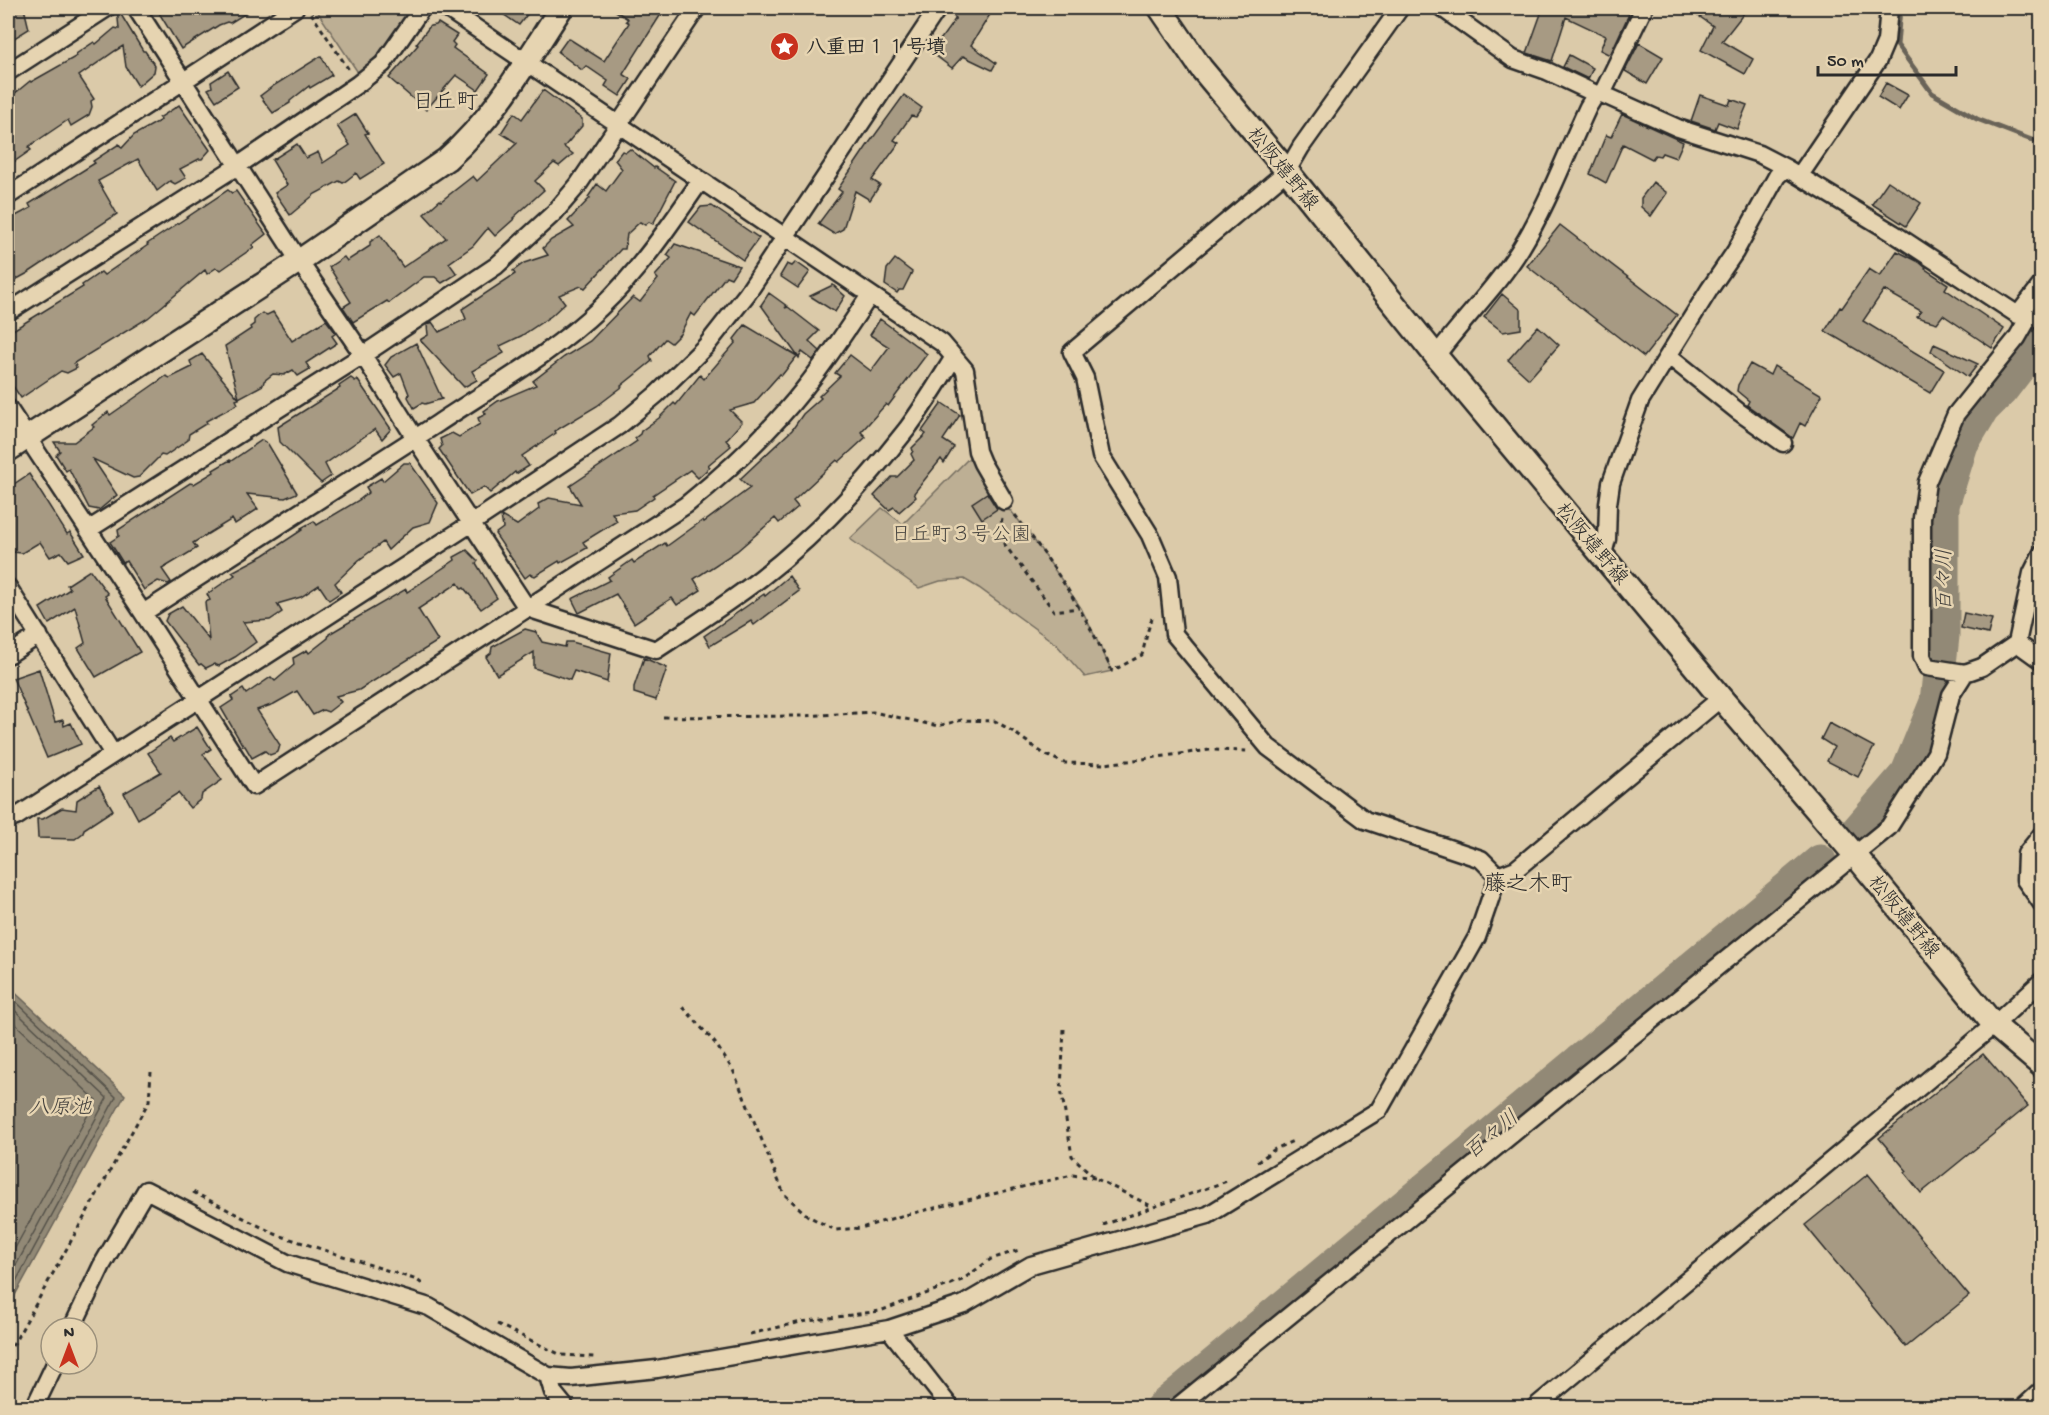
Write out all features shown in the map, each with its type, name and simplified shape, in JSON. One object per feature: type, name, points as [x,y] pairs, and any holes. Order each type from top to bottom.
[{"type":"main road","points":[[17,443],[299,261],[447,159],[466,143],[483,123],[561,8]]},
{"type":"main road","name":"松阪嬉野線","points":[[1160,8],[1202,68],[1436,356],[1603,554],[1721,699],[1855,855],[1994,1024],[2042,1066]]},
{"type":"main road","points":[[2027,1407],[2042,1394]]},
{"type":"street","points":[[8,72],[107,8]]},
{"type":"street","points":[[136,8],[526,608],[656,650],[762,577],[828,517],[861,483],[907,428],[954,357]]},
{"type":"street","points":[[8,196],[295,8]]},
{"type":"street","points":[[8,312],[239,165],[358,84],[383,64],[422,8]]},
{"type":"street","points":[[446,8],[942,343],[965,370],[978,451],[982,463],[1004,501]]},
{"type":"street","points":[[88,530],[363,355],[496,266],[567,199],[697,8]]},
{"type":"street","points":[[8,819],[16,817],[472,523],[620,425],[657,394],[691,362],[747,294],[938,8]]},
{"type":"street","points":[[1400,8],[1301,147],[1287,171],[1072,352],[1085,378],[1101,456],[1150,535],[1168,578],[1174,634],[1268,747],[1365,820],[1480,859],[1498,876]]},
{"type":"street","points":[[1442,8],[1513,59],[1547,71],[1678,128],[1759,154],[1793,171],[2031,317]]},
{"type":"street","points":[[1436,356],[1498,280],[1520,249],[1537,220],[1588,107],[1599,94],[1644,8]]},
{"type":"street","points":[[1603,554],[1607,539],[1611,483],[1637,407],[1735,252],[1777,176],[1793,171],[1878,60],[1886,41],[1889,8]]},
{"type":"street","points":[[143,613],[550,350],[586,321],[615,293],[664,234],[701,180]]},
{"type":"street","points":[[2042,284],[2031,317],[2018,338],[1956,414],[1927,482],[1922,518],[1922,656],[1927,667],[1958,671],[1982,667],[2017,644],[2032,573],[2042,553]]},
{"type":"street","points":[[8,408],[17,443],[88,530],[254,786],[686,505],[724,472],[804,389],[870,295]]},
{"type":"street","points":[[1669,356],[1739,412],[1783,443]]},
{"type":"street","points":[[8,587],[113,754]]},
{"type":"street","points":[[8,655],[39,635]]},
{"type":"street","points":[[2017,644],[2042,661]]},
{"type":"street","points":[[1176,1407],[1889,826],[1936,753],[1958,671]]},
{"type":"street","points":[[78,1316],[102,1265],[146,1190],[287,1263],[429,1307],[548,1376],[571,1378],[657,1369],[889,1329],[964,1304],[1031,1265],[1208,1215],[1379,1110],[1477,937],[1498,876],[1516,869],[1721,699]]},
{"type":"street","points":[[2042,834],[2026,854],[2025,880],[2042,904]]},
{"type":"street","points":[[1534,1407],[1994,1024],[2042,981]]},
{"type":"street","points":[[889,1329],[951,1407]]},
{"type":"street","points":[[34,1407],[49,1376]]},
{"type":"street","points":[[548,1376],[553,1392],[566,1407]]},
{"type":"path","points":[[307,8],[358,84]]},
{"type":"path","points":[[1004,501],[1081,608],[1112,671],[1142,655],[1156,609]]},
{"type":"path","points":[[1004,501],[999,537],[1054,611],[1081,608]]},
{"type":"path","points":[[663,717],[801,716],[873,712],[938,726],[962,720],[995,721],[1044,754],[1064,763],[1105,764],[1186,752],[1256,751],[1268,747]]},
{"type":"path","points":[[683,1007],[715,1043],[733,1070],[784,1194],[808,1215],[835,1230],[861,1228],[897,1217],[1072,1176],[1095,1178]]},
{"type":"path","points":[[1064,1029],[1061,1089],[1072,1156],[1095,1178],[1154,1207]]},
{"type":"path","points":[[8,1354],[149,1101],[151,1072]]},
{"type":"path","points":[[1252,1167],[1275,1149],[1295,1140]]},
{"type":"path","points":[[1097,1227],[1236,1178]]},
{"type":"path","points":[[190,1191],[276,1234],[417,1280],[431,1291]]},
{"type":"path","points":[[744,1335],[801,1322],[880,1311],[962,1280],[991,1259],[1023,1249]]},
{"type":"path","points":[[489,1321],[561,1354],[605,1357]]},
{"type":"green space","points":[[315,8],[412,8],[378,55],[359,74]]},
{"type":"green space","name":"日丘町３号公園","points":[[972,455],[1002,508],[1011,511],[1032,537],[1081,608],[1112,671],[1085,677],[1056,644],[964,579],[940,581],[919,588],[850,539],[882,508],[903,524]]},
{"type":"green space","points":[[209,1401],[213,1407],[121,1407]]},
{"type":"water","name":"八原池","points":[[8,986],[125,1095],[8,1308]]},
{"type":"building","points":[[8,8],[24,8],[29,29],[8,42]]},
{"type":"building","points":[[117,8],[143,51],[155,66],[154,72],[138,86],[126,67],[123,46],[115,51],[79,76],[94,99],[91,101],[92,107],[89,115],[71,126],[68,120],[28,147],[31,150],[8,166],[8,99],[30,81],[77,56],[76,54],[94,42],[96,44],[115,28],[119,29]]},
{"type":"building","points":[[156,8],[254,8],[230,23],[219,25],[181,49]]},
{"type":"building","points":[[494,8],[532,8],[519,25]]},
{"type":"building","points":[[611,8],[665,8],[623,74],[631,79],[620,96],[605,86],[608,81],[586,66],[582,70],[558,52],[568,38],[604,61],[629,23],[626,21],[628,19]]},
{"type":"building","points":[[948,8],[994,8],[971,45],[996,63],[992,70],[963,56],[952,68],[924,47],[938,43],[956,18],[947,12]]},
{"type":"building","points":[[1543,8],[1620,8],[1629,14],[1610,55],[1600,50],[1606,36],[1566,17],[1552,61],[1527,53]]},
{"type":"building","points":[[1687,8],[1748,8],[1722,41],[1753,59],[1745,74],[1701,50],[1713,26]]},
{"type":"building","points":[[438,23],[457,35],[452,42],[455,45],[453,48],[489,74],[478,90],[456,75],[426,110],[389,78],[418,45],[416,44],[430,26]]},
{"type":"building","points":[[1639,43],[1663,57],[1647,84],[1625,71]]},
{"type":"building","points":[[1569,55],[1593,68],[1588,79],[1563,67]]},
{"type":"building","points":[[321,56],[332,75],[310,88],[309,86],[290,103],[273,113],[260,96]]},
{"type":"building","points":[[228,71],[238,87],[216,101],[208,89],[212,87],[211,82]]},
{"type":"building","points":[[1886,83],[1908,95],[1899,110],[1878,97]]},
{"type":"building","points":[[543,90],[582,119],[582,126],[564,147],[573,154],[559,166],[554,163],[535,181],[544,190],[495,236],[488,228],[473,246],[449,263],[457,274],[442,283],[435,277],[424,277],[389,303],[387,301],[353,322],[343,307],[351,302],[329,267],[344,257],[347,261],[370,246],[370,242],[380,235],[403,267],[446,238],[424,214],[473,176],[477,181],[517,143],[501,133],[514,113],[522,119]]},
{"type":"building","points":[[904,95],[922,108],[916,117],[911,116],[894,140],[899,143],[872,180],[880,185],[870,200],[855,191],[843,229],[834,234],[818,224],[842,192],[838,189]]},
{"type":"building","points":[[1700,95],[1729,105],[1731,99],[1747,105],[1737,129],[1718,122],[1715,129],[1691,121]]},
{"type":"building","points":[[179,105],[210,150],[202,159],[180,169],[186,178],[175,184],[170,181],[157,191],[138,159],[98,181],[117,214],[8,284],[8,220],[31,208],[29,204],[95,163],[93,161],[119,144],[122,148],[134,135],[161,120],[159,118]]},
{"type":"building","points":[[356,114],[368,133],[365,134],[384,164],[360,179],[356,173],[343,183],[339,181],[315,194],[290,215],[275,193],[287,185],[272,160],[297,144],[306,158],[318,152],[323,163],[350,145],[337,126]]},
{"type":"building","points":[[1622,114],[1683,142],[1676,158],[1662,153],[1660,156],[1655,155],[1652,159],[1623,144],[1606,183],[1590,174],[1606,135],[1611,137]]},
{"type":"building","points":[[630,149],[675,181],[653,224],[649,222],[645,225],[640,222],[627,234],[625,249],[621,249],[585,288],[581,286],[559,295],[565,303],[551,316],[521,336],[500,346],[504,353],[472,371],[477,380],[464,387],[420,340],[428,335],[427,325],[432,322],[439,332],[466,319],[462,309],[515,274],[513,271],[524,263],[548,255],[543,248],[551,240],[574,227],[568,221],[590,198],[588,197],[597,184],[606,191],[622,169],[615,160],[622,151],[626,152]]},
{"type":"building","points":[[1888,181],[1921,203],[1906,226],[1872,204]]},
{"type":"building","points":[[1653,182],[1667,193],[1651,216],[1641,207],[1641,198]]},
{"type":"building","points":[[228,190],[232,193],[236,191],[266,234],[252,245],[254,247],[221,270],[216,268],[207,274],[205,270],[148,318],[74,363],[77,368],[67,373],[61,371],[21,398],[8,379],[8,333],[83,287],[82,285],[101,272],[104,275]]},
{"type":"building","points":[[712,206],[759,238],[743,260],[689,222],[701,207]]},
{"type":"building","points":[[1560,225],[1677,315],[1644,357],[1527,266]]},
{"type":"building","points":[[675,244],[739,266],[731,278],[726,276],[695,316],[691,313],[680,334],[671,343],[665,339],[650,356],[652,361],[622,387],[597,406],[555,431],[556,433],[522,456],[529,466],[516,474],[515,472],[490,493],[484,487],[470,495],[439,449],[442,446],[440,439],[452,433],[459,437],[480,424],[478,418],[486,414],[484,411],[498,401],[536,385],[533,381],[564,357],[590,341],[633,297],[640,302],[658,279],[655,276],[671,258],[667,255]]},
{"type":"building","points":[[1897,251],[1919,262],[1925,269],[1948,284],[1945,289],[2004,329],[1992,348],[1943,315],[1937,323],[1917,317],[1921,311],[1884,290],[1863,321],[1944,370],[1930,393],[1825,331],[1869,269],[1880,276]]},
{"type":"building","points":[[895,259],[912,272],[903,290],[897,293],[885,285],[887,269]]},
{"type":"building","points":[[796,262],[810,272],[798,288],[780,276],[787,264],[792,266]]},
{"type":"building","points":[[833,285],[845,296],[835,312],[810,296]]},
{"type":"building","points":[[769,293],[787,306],[785,308],[788,307],[819,331],[809,341],[820,351],[813,360],[802,352],[799,358],[761,305]]},
{"type":"building","points":[[1502,294],[1521,310],[1521,329],[1503,332],[1484,317]]},
{"type":"building","points":[[273,312],[292,341],[326,320],[336,333],[332,336],[337,343],[306,363],[310,369],[298,376],[293,370],[284,375],[273,374],[264,381],[263,385],[239,398],[225,346],[251,329],[254,320],[262,313],[267,315]]},
{"type":"building","points":[[880,319],[927,354],[888,406],[886,404],[861,432],[866,437],[839,462],[837,460],[793,501],[798,507],[779,523],[775,518],[737,551],[694,579],[701,590],[677,605],[672,598],[634,623],[616,594],[579,613],[572,599],[610,580],[608,577],[632,560],[634,563],[665,543],[667,546],[750,488],[740,479],[792,430],[803,414],[821,398],[819,396],[840,376],[835,373],[850,355],[871,371],[889,347],[870,335]]},
{"type":"building","points":[[745,325],[797,356],[754,403],[730,410],[742,422],[726,440],[731,446],[708,465],[710,467],[698,478],[690,470],[635,510],[612,513],[617,521],[583,542],[587,548],[560,563],[559,561],[535,576],[530,574],[525,578],[495,534],[503,528],[501,516],[517,525],[539,509],[538,504],[549,498],[581,504],[570,486],[637,441],[635,438],[641,431],[674,403],[676,405],[700,375],[704,379],[736,342],[734,339]]},
{"type":"building","points":[[1538,326],[1559,345],[1529,379],[1508,360]]},
{"type":"building","points":[[416,343],[442,399],[422,403],[414,408],[401,373],[394,377],[385,365],[391,357]]},
{"type":"building","points":[[1934,344],[1978,364],[1968,377],[1931,351]]},
{"type":"building","points":[[202,354],[239,399],[236,400],[238,404],[206,421],[207,423],[189,434],[188,440],[165,456],[161,455],[139,477],[133,478],[93,459],[117,495],[99,510],[89,508],[69,469],[66,471],[56,455],[60,451],[54,442],[74,442],[94,427],[92,425],[108,412],[110,415],[166,376],[170,378],[192,367],[190,361]]},
{"type":"building","points":[[1750,364],[1770,375],[1774,366],[1822,395],[1805,426],[1800,423],[1793,438],[1747,405],[1749,401],[1737,391]]},
{"type":"building","points":[[351,378],[355,381],[357,379],[391,429],[382,439],[375,429],[325,464],[331,476],[321,483],[280,442],[278,427],[340,388],[339,386]]},
{"type":"building","points":[[942,403],[960,415],[943,440],[954,447],[944,463],[941,459],[914,493],[916,497],[899,512],[894,507],[889,510],[874,496],[892,477],[897,477],[914,460],[911,454],[912,448],[926,434],[922,431]]},
{"type":"building","points":[[262,440],[268,444],[297,493],[285,498],[247,494],[258,509],[235,524],[232,519],[193,543],[197,548],[162,569],[171,582],[168,584],[158,581],[144,590],[126,561],[123,563],[110,542],[119,536],[118,530]]},
{"type":"building","points":[[404,463],[410,463],[438,503],[430,522],[413,527],[388,550],[383,542],[359,560],[335,583],[341,592],[329,600],[319,585],[301,597],[277,604],[282,612],[270,620],[243,622],[256,642],[219,666],[214,664],[206,668],[199,665],[165,621],[168,614],[182,606],[209,640],[205,602],[210,600],[207,594],[235,575],[232,572],[264,555],[302,530],[301,528],[314,521],[317,525],[359,500],[369,492],[366,487],[381,478],[383,481]]},
{"type":"building","points":[[29,474],[67,534],[70,532],[84,554],[68,561],[61,552],[50,557],[40,542],[22,553],[12,552],[8,545],[8,488]]},
{"type":"building","points":[[987,493],[997,509],[982,519],[972,503]]},
{"type":"building","points":[[467,550],[478,561],[476,563],[497,598],[481,609],[458,583],[418,609],[438,641],[359,690],[336,696],[341,702],[328,712],[323,710],[313,715],[297,691],[274,704],[257,710],[280,745],[278,752],[270,755],[265,751],[252,758],[221,708],[233,700],[231,697],[243,689],[246,694],[271,677],[275,681],[294,665],[293,658],[307,650],[309,653],[328,638],[329,634],[406,589],[407,592]]},
{"type":"building","points":[[90,570],[108,594],[105,596],[140,652],[96,677],[78,648],[85,643],[75,607],[49,624],[40,608],[70,589],[67,585]]},
{"type":"building","points":[[789,576],[799,591],[754,625],[751,621],[710,646],[704,636],[764,594],[765,596]]},
{"type":"building","points":[[1964,613],[1992,619],[1988,634],[1961,628]]},
{"type":"building","points":[[525,629],[536,632],[542,642],[565,647],[566,642],[572,642],[611,653],[607,682],[574,671],[570,680],[534,668],[534,652],[497,675],[486,657],[491,653],[492,647]]},
{"type":"building","points":[[644,658],[667,668],[656,700],[634,693]]},
{"type":"building","points":[[39,669],[55,722],[63,720],[64,726],[71,723],[81,744],[47,758],[13,678]]},
{"type":"building","points":[[1829,723],[1874,747],[1858,777],[1827,761],[1834,747],[1821,739]]},
{"type":"building","points":[[197,727],[211,749],[203,754],[222,780],[202,794],[201,799],[190,808],[178,793],[138,819],[124,793],[161,772],[148,753],[170,738],[173,742]]},
{"type":"building","points":[[99,786],[113,810],[84,829],[83,833],[75,839],[38,838],[37,819],[43,819],[62,808],[76,810],[77,800]]},
{"type":"building","points":[[1983,1054],[2028,1106],[1921,1193],[1905,1173],[1907,1171],[1879,1138]]},
{"type":"building","points":[[1868,1174],[1969,1296],[1906,1347],[1805,1225]]},
{"type":"waterway","points":[[1900,8],[1897,45],[1932,93],[1977,119],[2042,144]]},
{"type":"waterway","points":[[2040,8],[2042,12]]},
{"type":"waterway","name":"百々川","points":[[1857,831],[1907,773],[1936,702],[1943,636],[1943,505],[1962,444],[1983,409],[2002,390],[2035,347],[2042,333]]},
{"type":"waterway","name":"百々川","points":[[1161,1408],[1820,861]]},
{"type":"place","name":"八重田１１号墳","points":[[785,46]]},
{"type":"district","name":"日丘町","points":[[445,100]]},
{"type":"district","name":"藤之木町","points":[[1528,882]]}]
